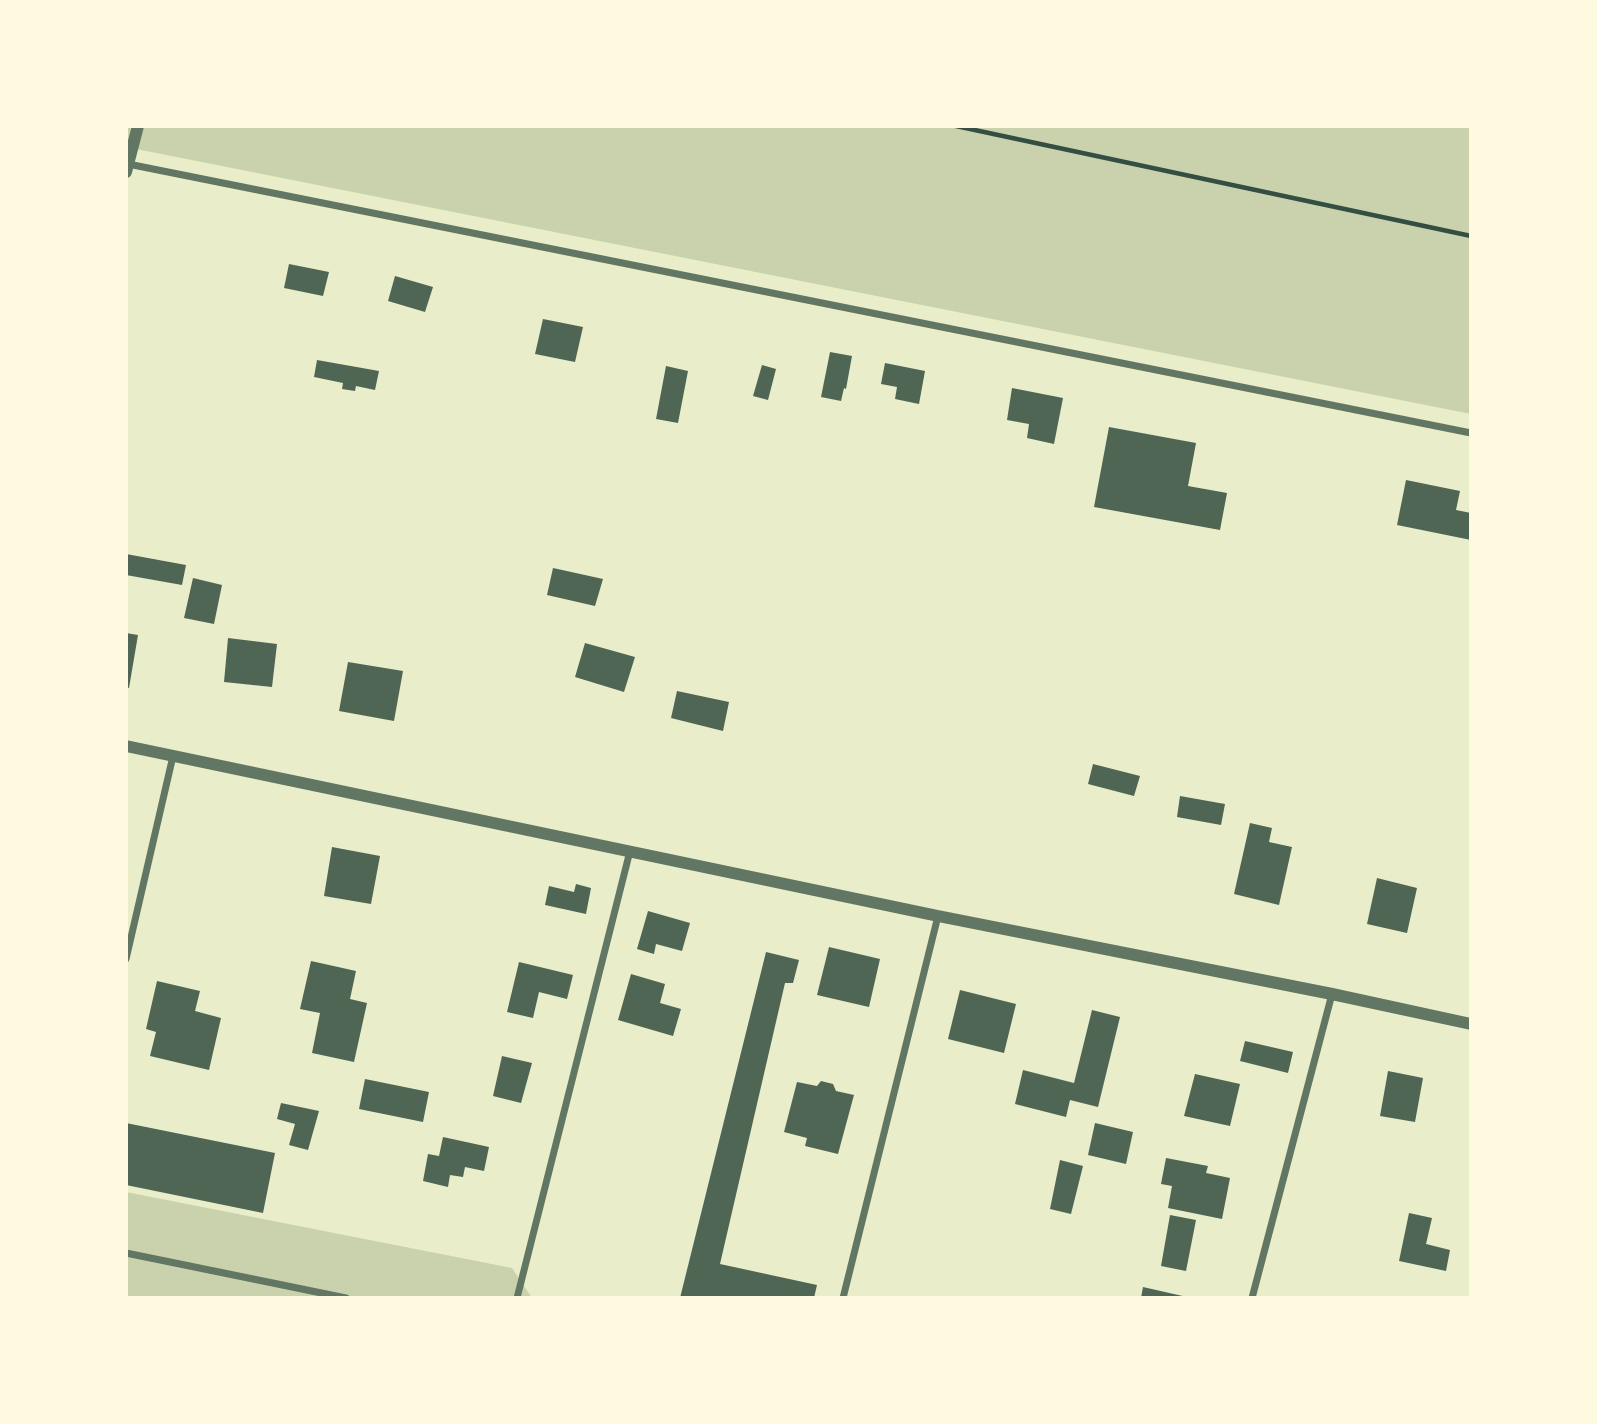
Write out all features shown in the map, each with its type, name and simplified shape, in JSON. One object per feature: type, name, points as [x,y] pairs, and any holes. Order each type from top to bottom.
[{"type":"street","points":[[138,126],[127,168],[1471,433]]},
{"type":"street","points":[[126,746],[938,916],[1471,1024]]},
{"type":"street","points":[[126,959],[173,755]]},
{"type":"street","points":[[517,1298],[630,851]]},
{"type":"street","points":[[843,1298],[938,916]]},
{"type":"street","points":[[1252,1298],[1332,994]]},
{"type":"street","points":[[126,1253],[346,1298]]},
{"type":"path","points":[[956,126],[1471,236]]},
{"type":"green space","points":[[126,126],[1471,126],[1471,414],[126,147]]},
{"type":"green space","points":[[126,1192],[512,1268],[532,1298],[126,1298]]},
{"type":"building","points":[[289,264],[329,272],[323,296],[284,288]]},
{"type":"building","points":[[395,276],[433,287],[425,312],[388,301]]},
{"type":"building","points":[[543,319],[583,327],[575,362],[535,354]]},
{"type":"building","points":[[830,352],[852,356],[841,401],[821,397]]},
{"type":"building","points":[[317,360],[379,371],[375,390],[356,386],[355,391],[342,389],[343,383],[314,377]]},
{"type":"building","points":[[885,363],[925,371],[919,404],[895,399],[897,387],[881,384]]},
{"type":"building","points":[[762,365],[776,369],[768,400],[753,396]]},
{"type":"building","points":[[666,366],[688,371],[678,423],[656,419]]},
{"type":"building","points":[[1012,388],[1063,398],[1054,444],[1027,438],[1029,424],[1007,420]]},
{"type":"building","points":[[1109,427],[1196,443],[1188,486],[1227,493],[1220,530],[1094,507]]},
{"type":"building","points":[[1406,480],[1460,491],[1456,510],[1471,513],[1471,540],[1397,525]]},
{"type":"building","points":[[126,554],[186,565],[182,585],[126,575]]},
{"type":"building","points":[[553,568],[603,579],[595,606],[547,595]]},
{"type":"building","points":[[193,578],[222,585],[214,624],[184,618]]},
{"type":"building","points":[[126,633],[138,635],[129,688],[126,687]]},
{"type":"building","points":[[228,638],[277,644],[272,687],[224,682]]},
{"type":"building","points":[[585,643],[635,657],[624,692],[575,677]]},
{"type":"building","points":[[348,662],[403,671],[394,721],[339,711]]},
{"type":"building","points":[[677,691],[729,702],[723,731],[671,718]]},
{"type":"building","points":[[1093,764],[1140,776],[1134,796],[1088,784]]},
{"type":"building","points":[[1180,796],[1225,804],[1221,825],[1177,817]]},
{"type":"building","points":[[1250,823],[1272,828],[1269,842],[1292,847],[1279,905],[1234,894]]},
{"type":"building","points":[[332,847],[380,856],[371,904],[324,896]]},
{"type":"building","points":[[1377,878],[1417,888],[1407,933],[1367,924]]},
{"type":"building","points":[[576,884],[591,888],[586,914],[545,905],[549,886],[574,892]]},
{"type":"building","points":[[648,911],[690,923],[682,951],[656,944],[654,954],[637,949]]},
{"type":"building","points":[[829,947],[880,959],[869,1007],[817,995]]},
{"type":"building","points":[[766,952],[799,960],[793,983],[785,983],[720,1264],[817,1285],[814,1298],[680,1298]]},
{"type":"building","points":[[311,961],[356,971],[350,999],[367,1003],[354,1062],[312,1053],[320,1013],[300,1009]]},
{"type":"building","points":[[519,962],[573,975],[567,999],[539,992],[533,1018],[507,1012]]},
{"type":"building","points":[[631,974],[665,984],[660,1003],[681,1009],[673,1036],[618,1020]]},
{"type":"building","points":[[157,981],[200,991],[195,1011],[221,1018],[209,1070],[150,1056],[156,1032],[146,1029]]},
{"type":"building","points":[[960,990],[1016,1004],[1004,1053],[948,1039]]},
{"type":"building","points":[[1092,1010],[1120,1017],[1098,1107],[1070,1100],[1066,1117],[1015,1104],[1023,1070],[1074,1083]]},
{"type":"building","points":[[1245,1041],[1293,1052],[1288,1073],[1240,1061]]},
{"type":"building","points":[[502,1056],[532,1063],[521,1103],[493,1096]]},
{"type":"building","points":[[1388,1071],[1423,1078],[1415,1122],[1380,1116]]},
{"type":"building","points":[[1195,1074],[1240,1084],[1230,1126],[1184,1116]]},
{"type":"building","points":[[365,1079],[429,1092],[423,1122],[359,1109]]},
{"type":"building","points":[[821,1081],[833,1084],[836,1091],[854,1095],[838,1154],[805,1146],[807,1138],[784,1132],[797,1082],[817,1086]]},
{"type":"building","points":[[281,1103],[319,1111],[308,1150],[289,1145],[295,1124],[277,1119]]},
{"type":"building","points":[[126,1123],[275,1153],[263,1213],[126,1185]]},
{"type":"building","points":[[1095,1123],[1133,1132],[1126,1164],[1088,1155]]},
{"type":"building","points":[[443,1137],[489,1147],[484,1171],[465,1167],[463,1177],[450,1175],[448,1187],[423,1181],[428,1154],[439,1156]]},
{"type":"building","points":[[1166,1158],[1208,1166],[1206,1173],[1230,1178],[1222,1219],[1168,1208],[1172,1186],[1161,1184]]},
{"type":"building","points":[[1060,1160],[1083,1166],[1071,1214],[1050,1209]]},
{"type":"building","points":[[1409,1213],[1432,1218],[1426,1244],[1450,1250],[1446,1271],[1399,1261]]},
{"type":"building","points":[[1170,1215],[1196,1220],[1186,1271],[1161,1266]]},
{"type":"building","points":[[1143,1287],[1187,1297],[1187,1298],[1141,1298]]}]
